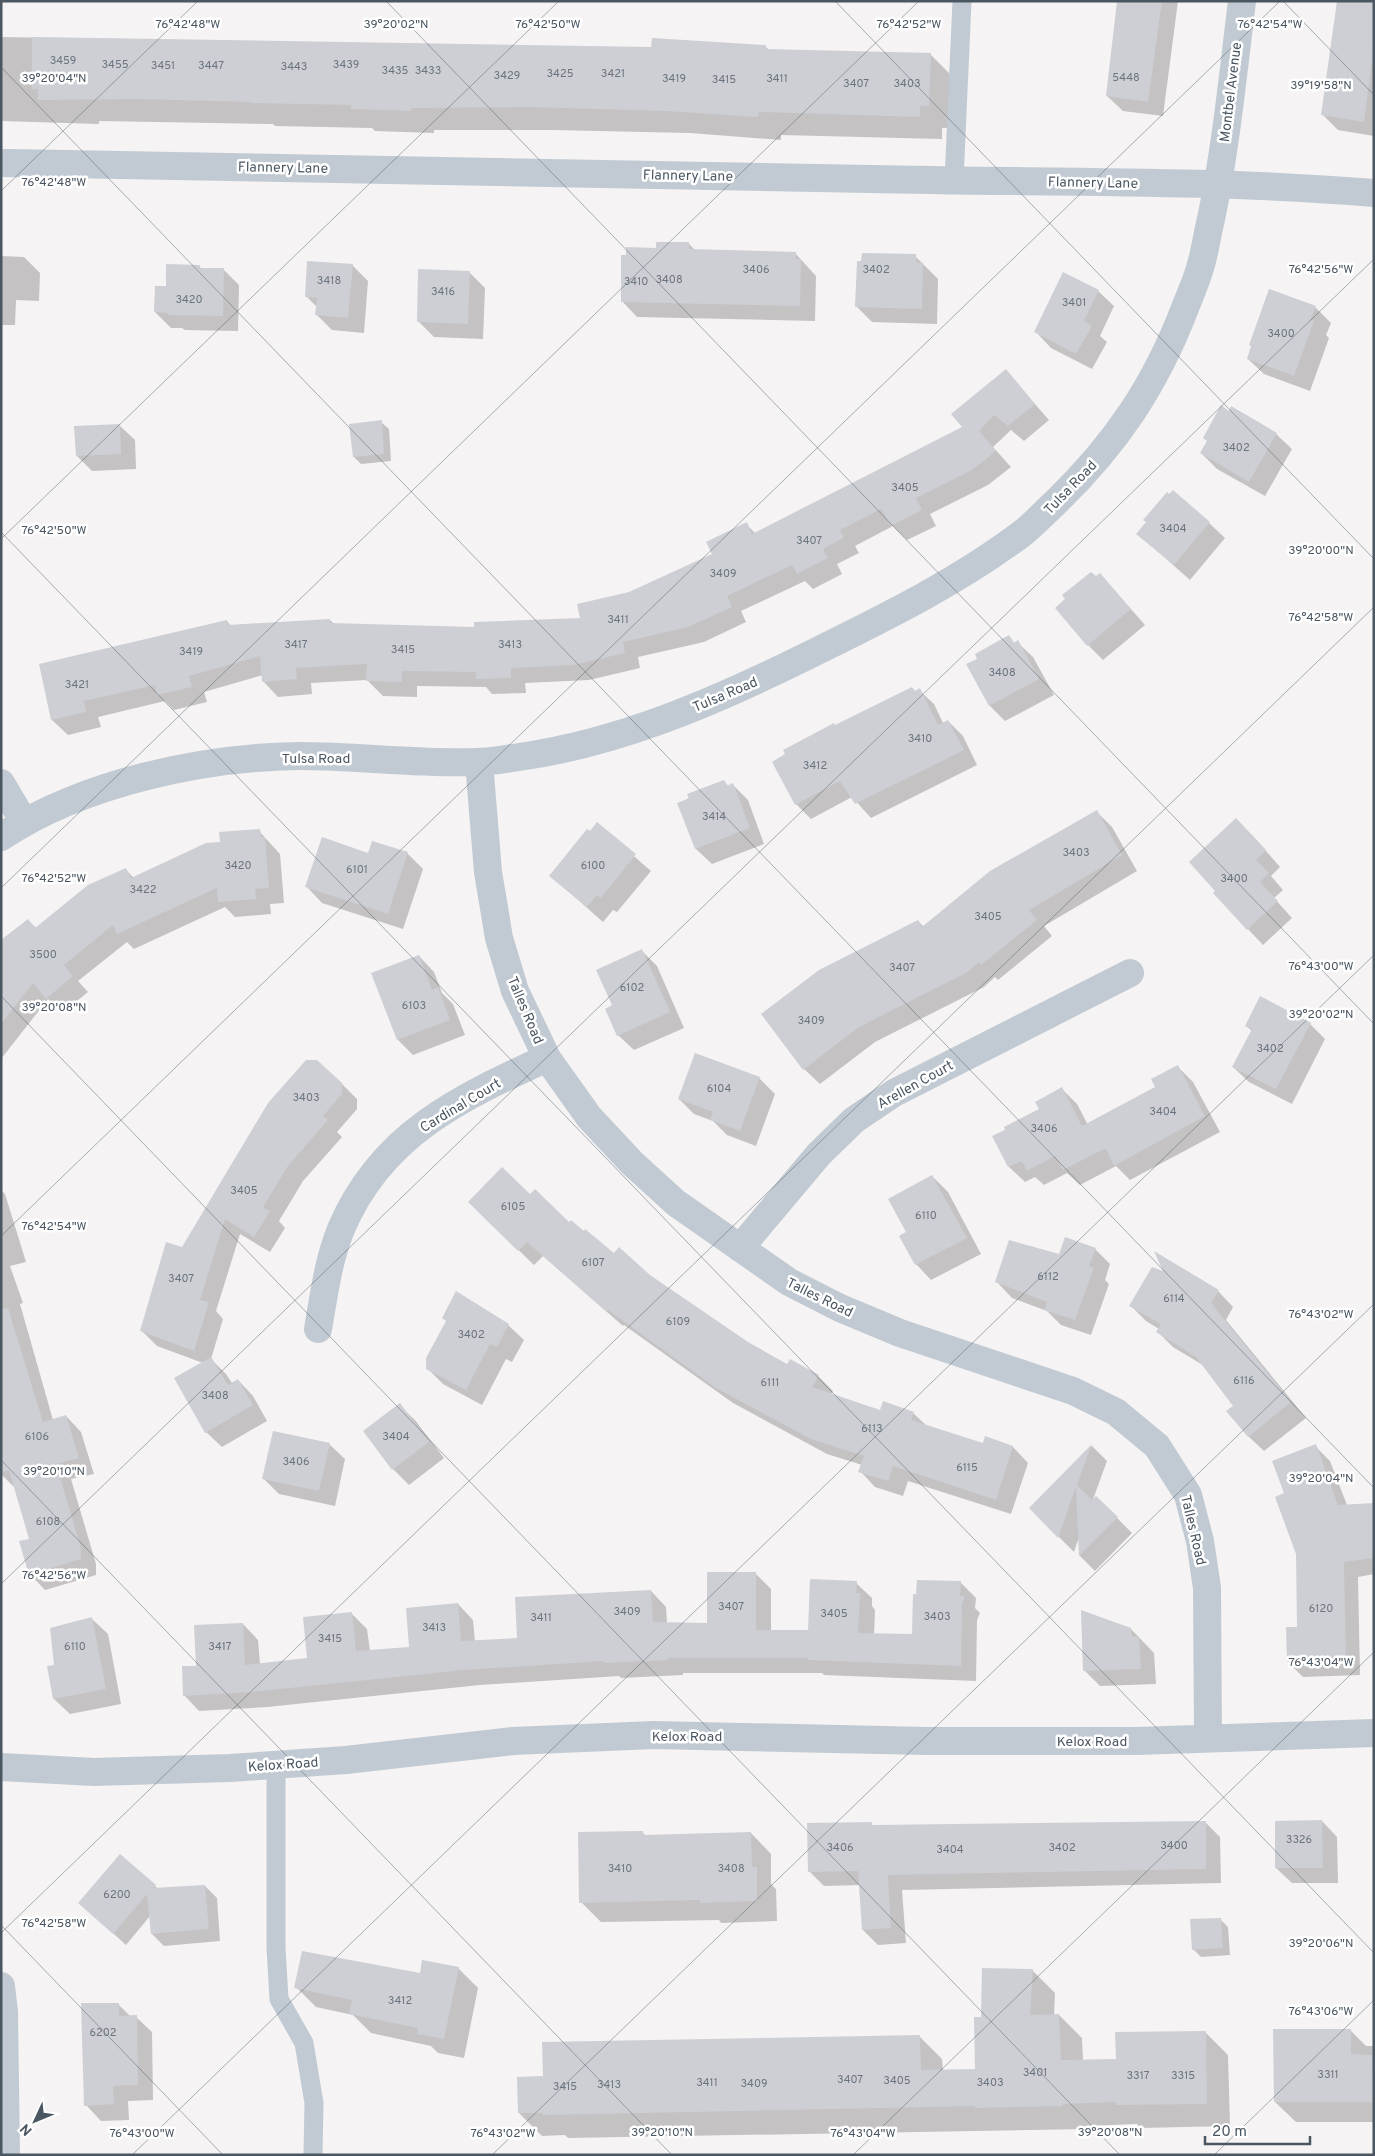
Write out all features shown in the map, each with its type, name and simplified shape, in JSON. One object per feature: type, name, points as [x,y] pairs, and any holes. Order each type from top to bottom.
[{"type":"street","name":"Montbel Avenue","points":[[1218,184],[1242,1]]},
{"type":"street","name":"Flannery Lane","points":[[1,163],[954,181],[1218,184],[1374,193]]},
{"type":"street","name":"Tulsa Road","points":[[1,838],[24,822],[93,792],[165,772],[235,759],[299,756],[479,762],[547,753],[615,737],[686,711],[749,684],[894,613],[969,570],[1028,529],[1078,481],[1119,433],[1148,389],[1177,328],[1200,268],[1218,184]]},
{"type":"street","name":"Talles Road","points":[[479,762],[488,872],[499,938],[515,991],[547,1058],[589,1117],[632,1163],[676,1203],[789,1282],[840,1308],[900,1333],[1073,1391],[1116,1412],[1157,1446],[1188,1495],[1200,1541],[1207,1588],[1208,1738]]},
{"type":"street","points":[[1,783],[24,822]]},
{"type":"street","name":"Arellen Court","points":[[740,1248],[819,1154],[854,1120],[894,1093],[1130,972]]},
{"type":"street","name":"Cardinal Court","points":[[318,1329],[328,1270],[342,1228],[364,1186],[393,1149],[431,1118],[482,1088],[547,1058]]},
{"type":"street","name":"Kelox Road","points":[[1,1767],[94,1772],[230,1768],[346,1760],[513,1741],[654,1735],[927,1741],[1136,1742],[1374,1733]]},
{"type":"street","points":[[1,1986],[4,2012],[6,2155]]},
{"type":"lane","points":[[954,181],[962,1]]},
{"type":"lane","points":[[276,1765],[276,1948],[280,1999],[304,2044],[314,2103],[313,2155]]},
{"type":"building","points":[[1117,1],[1162,1],[1148,102],[1106,96]]},
{"type":"building","points":[[1337,1],[1374,1],[1374,46],[1364,122],[1321,115]]},
{"type":"building","points":[[32,37],[651,47],[652,38],[766,45],[766,49],[931,53],[929,106],[920,106],[920,117],[759,112],[758,117],[666,111],[528,107],[411,108],[411,111],[351,109],[351,105],[250,102],[137,99],[38,100],[38,89],[32,89]]},
{"type":"building","points":[[656,242],[689,242],[689,249],[796,252],[796,259],[801,259],[800,306],[621,302],[621,255],[626,255],[626,247],[656,248]]},
{"type":"building","points":[[862,253],[916,254],[916,262],[923,263],[922,309],[855,307],[857,261],[861,261]]},
{"type":"building","points":[[307,261],[353,264],[348,318],[315,315],[317,298],[305,297]]},
{"type":"building","points":[[166,264],[200,265],[199,268],[224,268],[223,316],[168,315],[168,313],[154,312],[155,286],[166,286]]},
{"type":"building","points":[[418,269],[470,271],[468,324],[417,322]]},
{"type":"building","points":[[1063,272],[1099,290],[1084,321],[1092,326],[1076,354],[1034,332]]},
{"type":"building","points":[[1269,289],[1316,306],[1310,320],[1314,321],[1294,376],[1247,359],[1251,346],[1249,345]]},
{"type":"building","points":[[1006,369],[1035,404],[1008,426],[994,415],[979,431],[996,451],[972,470],[916,498],[922,510],[891,526],[881,509],[840,530],[844,538],[823,549],[828,558],[797,574],[792,565],[727,596],[732,607],[688,627],[623,642],[625,653],[573,665],[511,668],[511,678],[476,679],[476,672],[402,671],[402,682],[366,681],[367,664],[296,668],[297,679],[262,682],[260,656],[189,676],[192,687],[157,695],[155,685],[84,701],[86,712],[51,720],[39,664],[227,620],[228,625],[330,619],[330,623],[474,627],[474,622],[580,618],[577,604],[629,592],[712,554],[706,542],[747,522],[752,534],[962,427],[951,414]]},
{"type":"building","points":[[1221,405],[1229,411],[1231,406],[1277,433],[1249,482],[1200,453],[1207,441],[1203,438]]},
{"type":"building","points":[[382,420],[384,454],[353,457],[349,424]]},
{"type":"building","points":[[120,424],[121,454],[76,456],[74,426]]},
{"type":"building","points":[[1173,490],[1210,522],[1174,565],[1136,534],[1146,522],[1143,520],[1167,492],[1169,494]]},
{"type":"building","points":[[1091,572],[1096,576],[1100,573],[1131,609],[1087,646],[1055,608],[1065,599],[1062,595]]},
{"type":"building","points":[[1009,635],[1014,643],[1018,640],[1039,679],[989,706],[966,664],[977,659],[975,654]]},
{"type":"building","points":[[912,687],[915,691],[920,688],[938,725],[948,720],[964,750],[855,804],[840,781],[795,805],[772,762],[785,754],[783,750],[834,723],[835,725]]},
{"type":"building","points":[[724,780],[727,786],[733,783],[750,828],[695,849],[677,803],[689,799],[687,794]]},
{"type":"building","points":[[1097,810],[1122,855],[1029,910],[1037,920],[981,965],[979,962],[968,972],[859,1027],[803,1070],[761,1014],[819,970],[918,920],[922,927],[990,871]]},
{"type":"building","points":[[1236,818],[1266,850],[1256,860],[1269,873],[1260,882],[1278,901],[1247,930],[1213,893],[1215,891],[1189,862]]},
{"type":"building","points":[[597,822],[636,854],[601,898],[597,895],[587,907],[549,876],[587,829],[590,831]]},
{"type":"building","points":[[260,829],[261,837],[265,837],[269,888],[255,889],[256,899],[218,902],[217,888],[117,934],[113,925],[64,965],[73,976],[46,999],[33,983],[1,1024],[1,940],[28,919],[35,928],[88,885],[126,868],[131,878],[206,843],[220,842],[219,832]]},
{"type":"building","points":[[322,837],[368,853],[372,841],[408,852],[388,914],[305,887]]},
{"type":"building","points":[[642,949],[670,1012],[617,1036],[605,1009],[612,1005],[596,970]]},
{"type":"building","points":[[419,955],[432,990],[438,987],[450,1020],[397,1040],[371,973]]},
{"type":"building","points":[[1260,996],[1311,1023],[1276,1089],[1232,1067],[1252,1029],[1245,1026]]},
{"type":"building","points":[[695,1053],[760,1077],[740,1131],[710,1120],[713,1112],[678,1099]]},
{"type":"building","points":[[306,1060],[317,1060],[342,1083],[342,1094],[323,1116],[328,1120],[288,1166],[263,1207],[270,1211],[254,1237],[225,1219],[200,1300],[209,1302],[194,1351],[140,1331],[166,1242],[182,1247],[268,1103]]},
{"type":"building","points":[[1178,1065],[1205,1116],[1114,1166],[1106,1148],[1063,1170],[1055,1156],[1027,1171],[1022,1161],[1008,1167],[992,1136],[1005,1130],[1004,1127],[1039,1109],[1035,1102],[1062,1087],[1082,1126],[1155,1087],[1151,1079]]},
{"type":"building","points":[[502,1167],[530,1194],[535,1189],[569,1222],[571,1220],[584,1231],[585,1229],[614,1253],[619,1247],[650,1275],[748,1342],[787,1364],[790,1359],[819,1375],[812,1387],[880,1410],[883,1401],[914,1412],[911,1420],[983,1443],[985,1436],[1013,1446],[996,1500],[893,1466],[888,1481],[858,1472],[864,1456],[811,1439],[716,1388],[608,1310],[607,1312],[527,1242],[518,1251],[468,1202]]},
{"type":"building","points":[[932,1175],[967,1238],[915,1265],[899,1236],[906,1232],[888,1199]]},
{"type":"building","points":[[1065,1237],[1096,1248],[1089,1266],[1094,1268],[1075,1320],[1044,1310],[1047,1302],[995,1282],[1009,1240],[1059,1254]]},
{"type":"building","points":[[1154,1251],[1219,1290],[1211,1303],[1291,1402],[1248,1437],[1226,1411],[1233,1406],[1196,1357],[1156,1332],[1161,1324],[1129,1306],[1152,1267],[1163,1271]]},
{"type":"building","points":[[456,1291],[509,1324],[497,1347],[490,1344],[466,1390],[426,1369],[426,1358],[446,1321],[442,1318]]},
{"type":"building","points":[[8,1308],[43,1422],[66,1415],[79,1458],[56,1464],[81,1548],[81,1559],[29,1575],[19,1541],[29,1539],[9,1470],[1,1473],[1,1309]]},
{"type":"building","points":[[211,1357],[228,1385],[238,1379],[253,1405],[205,1433],[174,1378]]},
{"type":"building","points":[[400,1403],[429,1442],[392,1470],[363,1431]]},
{"type":"building","points":[[273,1431],[330,1443],[319,1491],[262,1479]]},
{"type":"building","points":[[1092,1444],[1077,1485],[1092,1500],[1096,1496],[1118,1517],[1079,1556],[1076,1487],[1058,1538],[1029,1508]]},
{"type":"building","points":[[1316,1444],[1338,1505],[1374,1503],[1374,1558],[1344,1562],[1346,1661],[1287,1662],[1286,1627],[1297,1627],[1296,1554],[1275,1497],[1284,1493],[1272,1461]]},
{"type":"building","points":[[707,1572],[756,1572],[756,1630],[808,1630],[810,1579],[857,1581],[856,1593],[860,1593],[858,1633],[912,1634],[913,1594],[916,1594],[917,1580],[961,1581],[960,1596],[965,1596],[962,1604],[961,1666],[807,1660],[808,1658],[668,1658],[668,1660],[604,1663],[604,1661],[464,1670],[251,1692],[183,1696],[182,1666],[196,1666],[194,1625],[243,1623],[245,1665],[307,1658],[303,1617],[352,1612],[356,1651],[409,1647],[406,1608],[458,1603],[461,1641],[517,1638],[515,1597],[651,1590],[653,1622],[707,1623]]},
{"type":"building","points":[[1081,1610],[1131,1628],[1132,1637],[1139,1636],[1141,1669],[1083,1671]]},
{"type":"building","points":[[92,1617],[106,1689],[53,1699],[47,1666],[54,1665],[50,1628]]},
{"type":"building","points":[[1322,1820],[1323,1868],[1275,1868],[1275,1821]]},
{"type":"building","points":[[1206,1821],[1206,1869],[888,1875],[891,1928],[862,1930],[858,1871],[808,1872],[807,1823],[872,1822],[872,1825]]},
{"type":"building","points":[[643,1831],[643,1835],[751,1832],[752,1867],[757,1867],[757,1901],[700,1903],[700,1900],[579,1903],[578,1832]]},
{"type":"building","points":[[120,1854],[156,1885],[153,1888],[205,1885],[209,1929],[151,1934],[147,1894],[113,1934],[78,1903]]},
{"type":"building","points":[[1221,1918],[1223,1948],[1192,1950],[1190,1919]]},
{"type":"building","points":[[302,1951],[420,1973],[422,1960],[459,1967],[444,2039],[417,2034],[418,2028],[349,2014],[352,2000],[294,1988]]},
{"type":"building","points":[[982,1968],[1033,1969],[1030,2015],[1059,2014],[1061,2060],[1116,2059],[1115,2032],[1206,2031],[1207,2104],[1116,2105],[1116,2102],[1063,2104],[1063,2106],[975,2108],[975,2106],[543,2115],[543,2113],[518,2113],[517,2077],[543,2076],[542,2042],[920,2035],[921,2070],[975,2069],[974,2017],[981,2017]]},
{"type":"building","points":[[81,2003],[119,2003],[119,2016],[137,2015],[138,2085],[113,2086],[114,2104],[84,2106]]},
{"type":"building","points":[[1273,2029],[1351,2029],[1351,2054],[1372,2055],[1373,2102],[1274,2102]]}]
